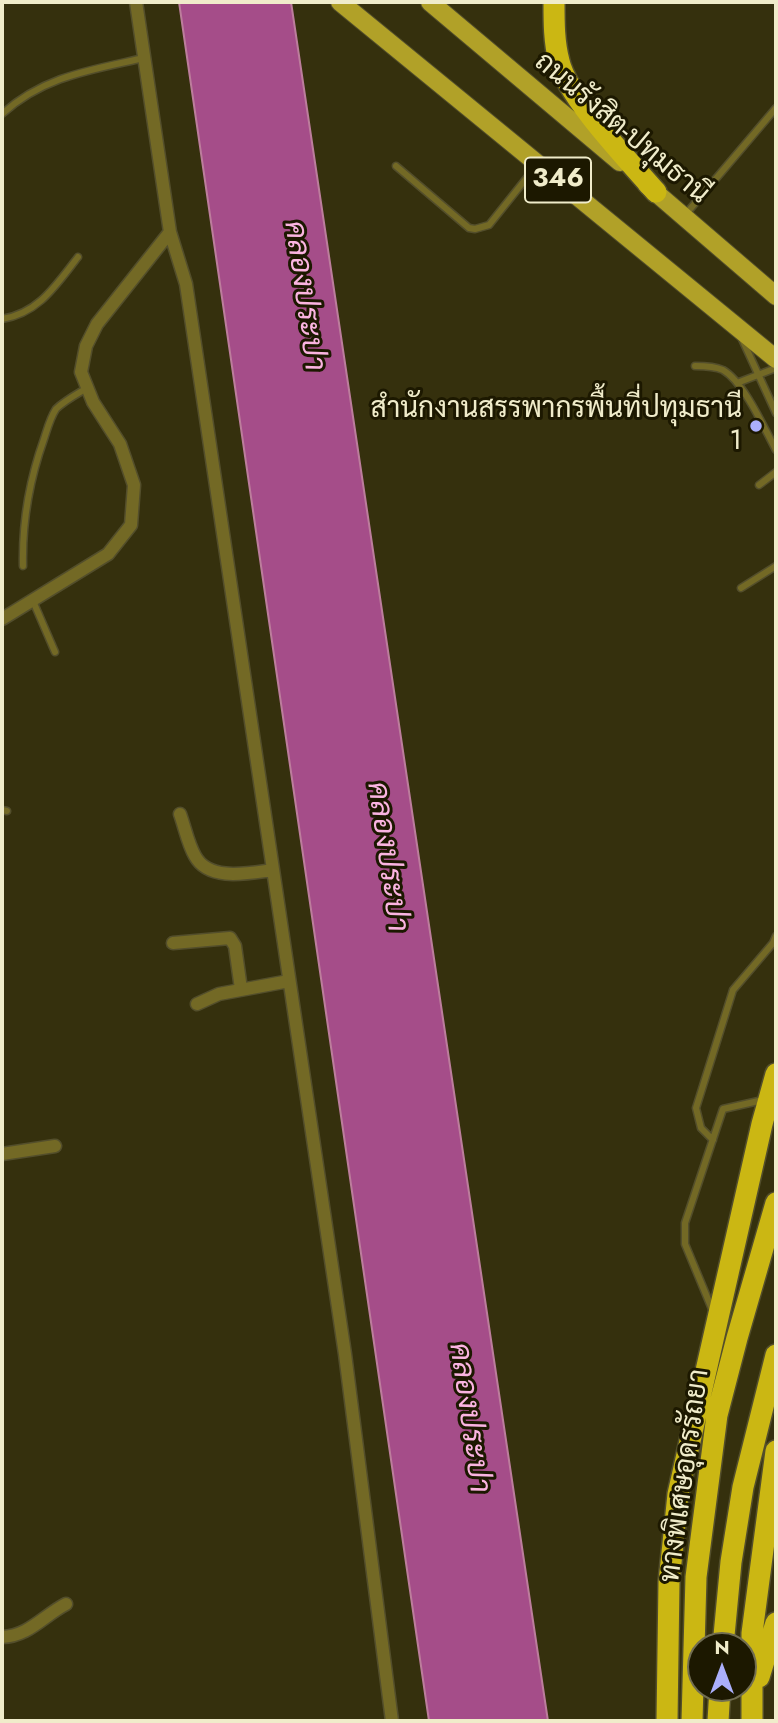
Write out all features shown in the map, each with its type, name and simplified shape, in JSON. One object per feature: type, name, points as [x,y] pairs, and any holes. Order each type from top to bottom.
[{"type":"highway","points":[[554,2],[554,31],[559,64],[580,102],[656,192]]},
{"type":"highway","points":[[667,1721],[669,1582],[678,1494],[776,1074]]},
{"type":"highway","name":"ทางพิเศษอุดรรัถยา","points":[[692,1721],[696,1577],[717,1415],[776,1203]]},
{"type":"highway","name":"ทางพิเศษอุดรรัถยา","points":[[724,1632],[731,1562],[743,1487],[776,1354]]},
{"type":"highway","points":[[752,1632],[776,1451]]},
{"type":"highway","points":[[757,1682],[776,1623]]},
{"type":"highway","points":[[718,1721],[719,1702]]},
{"type":"highway","points":[[752,1702],[752,1721]]},
{"type":"main road","name":"346","points":[[340,2],[776,359]]},
{"type":"main road","name":"ถนนรังสิต-ปทุมธานี","points":[[430,2],[776,296]]},
{"type":"street","points":[[136,2],[170,232],[186,284],[345,1354],[392,1721]]},
{"type":"street","points":[[2,619],[108,554],[131,525],[134,485],[120,444],[93,402],[81,372],[86,346],[97,324],[170,232]]},
{"type":"street","points":[[180,814],[196,859],[207,869],[244,873],[273,870]]},
{"type":"street","points":[[173,943],[230,938],[235,946],[241,989]]},
{"type":"street","points":[[197,1004],[219,994],[289,981]]},
{"type":"street","points":[[2,1154],[55,1146]]},
{"type":"street","points":[[2,1637],[24,1633],[51,1611],[66,1604]]},
{"type":"lane","points":[[2,114],[27,94],[65,75],[144,58]]},
{"type":"lane","points":[[684,216],[776,108]]},
{"type":"lane","points":[[396,166],[469,228],[475,229],[489,225],[538,163]]},
{"type":"lane","points":[[2,319],[13,317],[45,300],[78,257]]},
{"type":"lane","points":[[736,326],[776,413]]},
{"type":"lane","points":[[695,366],[725,371],[737,383],[776,450]]},
{"type":"lane","points":[[737,383],[776,368]]},
{"type":"lane","points":[[23,566],[22,531],[25,511],[35,465],[51,419],[57,409],[87,388]]},
{"type":"lane","points":[[759,485],[776,472]]},
{"type":"lane","points":[[741,587],[776,566]]},
{"type":"lane","points":[[33,599],[55,652]]},
{"type":"lane","points":[[713,1140],[701,1128],[696,1108],[716,1043],[733,990],[776,936]]},
{"type":"lane","points":[[717,1320],[685,1244],[685,1223],[723,1110],[769,1099]]},
{"type":"water","name":"คลองประปา","points":[[179,2],[291,2],[548,1721],[429,1721]]},
{"type":"place","name":"สำนักงานสรรพากรพื้นที่ปทุมธานี 1","points":[[756,426]]}]
